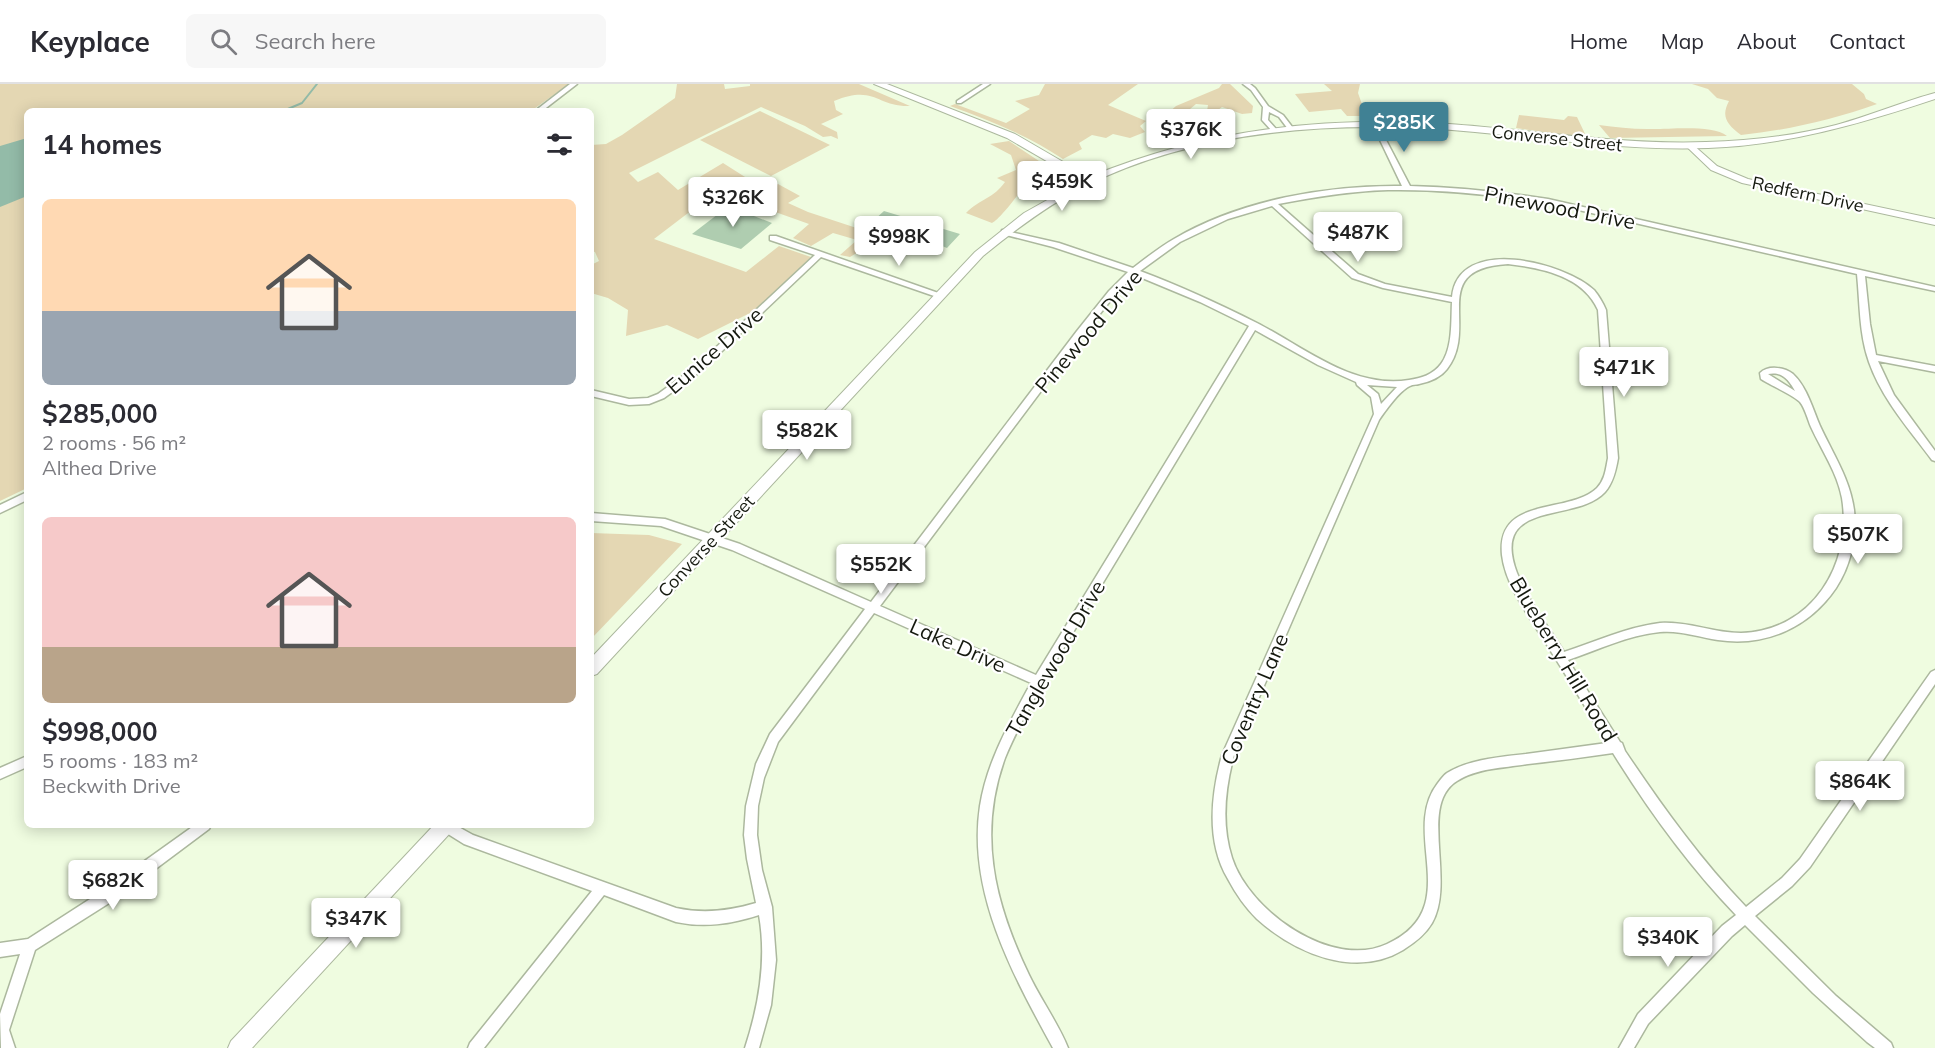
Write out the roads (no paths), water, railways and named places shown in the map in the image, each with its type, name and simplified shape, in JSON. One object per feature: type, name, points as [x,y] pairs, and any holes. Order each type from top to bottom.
[{"type":"main road","points":[[879,84],[1006,133],[1042,152],[1089,182]]},
{"type":"main road","name":"Converse Street","points":[[594,666],[979,254],[1005,232],[1049,203],[1129,164],[1215,140],[1274,130],[1378,124],[1469,128],[1604,144],[1691,146],[1751,142],[1814,133],[1935,96]]},
{"type":"main road","points":[[238,1048],[442,828]]},
{"type":"street","points":[[542,108],[574,84]]},
{"type":"street","points":[[959,102],[987,84]]},
{"type":"street","points":[[1246,84],[1253,89],[1266,107],[1281,116],[1290,129]]},
{"type":"street","points":[[1266,107],[1265,120],[1274,130]]},
{"type":"street","points":[[1378,124],[1407,188]]},
{"type":"street","name":"Redfern Drive","points":[[1691,146],[1714,168],[1745,181],[1935,222]]},
{"type":"street","name":"Pinewood Drive","points":[[752,1048],[764,1004],[769,945],[765,908],[751,842],[753,800],[759,774],[780,729],[1080,333],[1133,271],[1194,231],[1239,213],[1273,203],[1342,191],[1407,188],[1463,190],[1538,200],[1935,289]]},
{"type":"street","points":[[1273,203],[1355,276],[1383,286],[1456,300]]},
{"type":"street","name":"Blueberry Hill Road","points":[[1005,232],[1062,247],[1133,271],[1254,325],[1325,367],[1355,379],[1375,383],[1407,383],[1434,374],[1451,357],[1459,283],[1468,272],[1490,263],[1517,263],[1545,268],[1572,279],[1592,294],[1602,310],[1613,458],[1611,474],[1605,486],[1595,495],[1544,510],[1521,520],[1510,534],[1507,545],[1510,568],[1618,747],[1692,857],[1821,992],[1886,1048]]},
{"type":"street","points":[[773,238],[940,295]]},
{"type":"street","name":"Eunice Drive","points":[[594,394],[628,402],[649,401],[661,396],[698,369],[820,254]]},
{"type":"street","points":[[1862,272],[1872,357],[1877,372],[1893,400],[1935,458]]},
{"type":"street","name":"Tanglewood Drive","points":[[1061,1048],[1026,985],[1008,946],[994,906],[985,862],[986,815],[991,783],[1006,741],[1038,681],[1254,325]]},
{"type":"street","points":[[1872,357],[1935,369]]},
{"type":"street","points":[[1355,379],[1375,396],[1378,414]]},
{"type":"street","name":"Coventry Lane","points":[[1407,383],[1378,414],[1228,755],[1221,780],[1218,815],[1227,861],[1241,890],[1268,921],[1307,945],[1348,955],[1364,955],[1392,949],[1420,928],[1433,902],[1437,873],[1432,806],[1449,779],[1474,768],[1491,764],[1618,747]]},
{"type":"street","points":[[1562,657],[1657,628],[1675,628],[1732,638],[1760,637],[1782,629],[1822,598],[1832,586],[1843,565],[1849,542],[1849,517],[1840,478],[1803,400]]},
{"type":"street","points":[[0,509],[24,497]]},
{"type":"street","name":"Lake Drive","points":[[594,517],[662,522],[736,547],[1038,681]]},
{"type":"street","points":[[1626,1048],[1643,1018],[1658,1001],[1726,931],[1787,882],[1815,850],[1935,675]]},
{"type":"street","points":[[0,774],[24,762]]},
{"type":"street","points":[[0,950],[30,946],[109,895],[202,828]]},
{"type":"street","points":[[450,828],[469,840],[688,918],[725,918],[765,908]]},
{"type":"street","points":[[475,1048],[602,888]]},
{"type":"street","points":[[8,1048],[1,1027],[30,946]]},
{"type":"waterway","points":[[290,108],[302,103],[317,84]]}]
